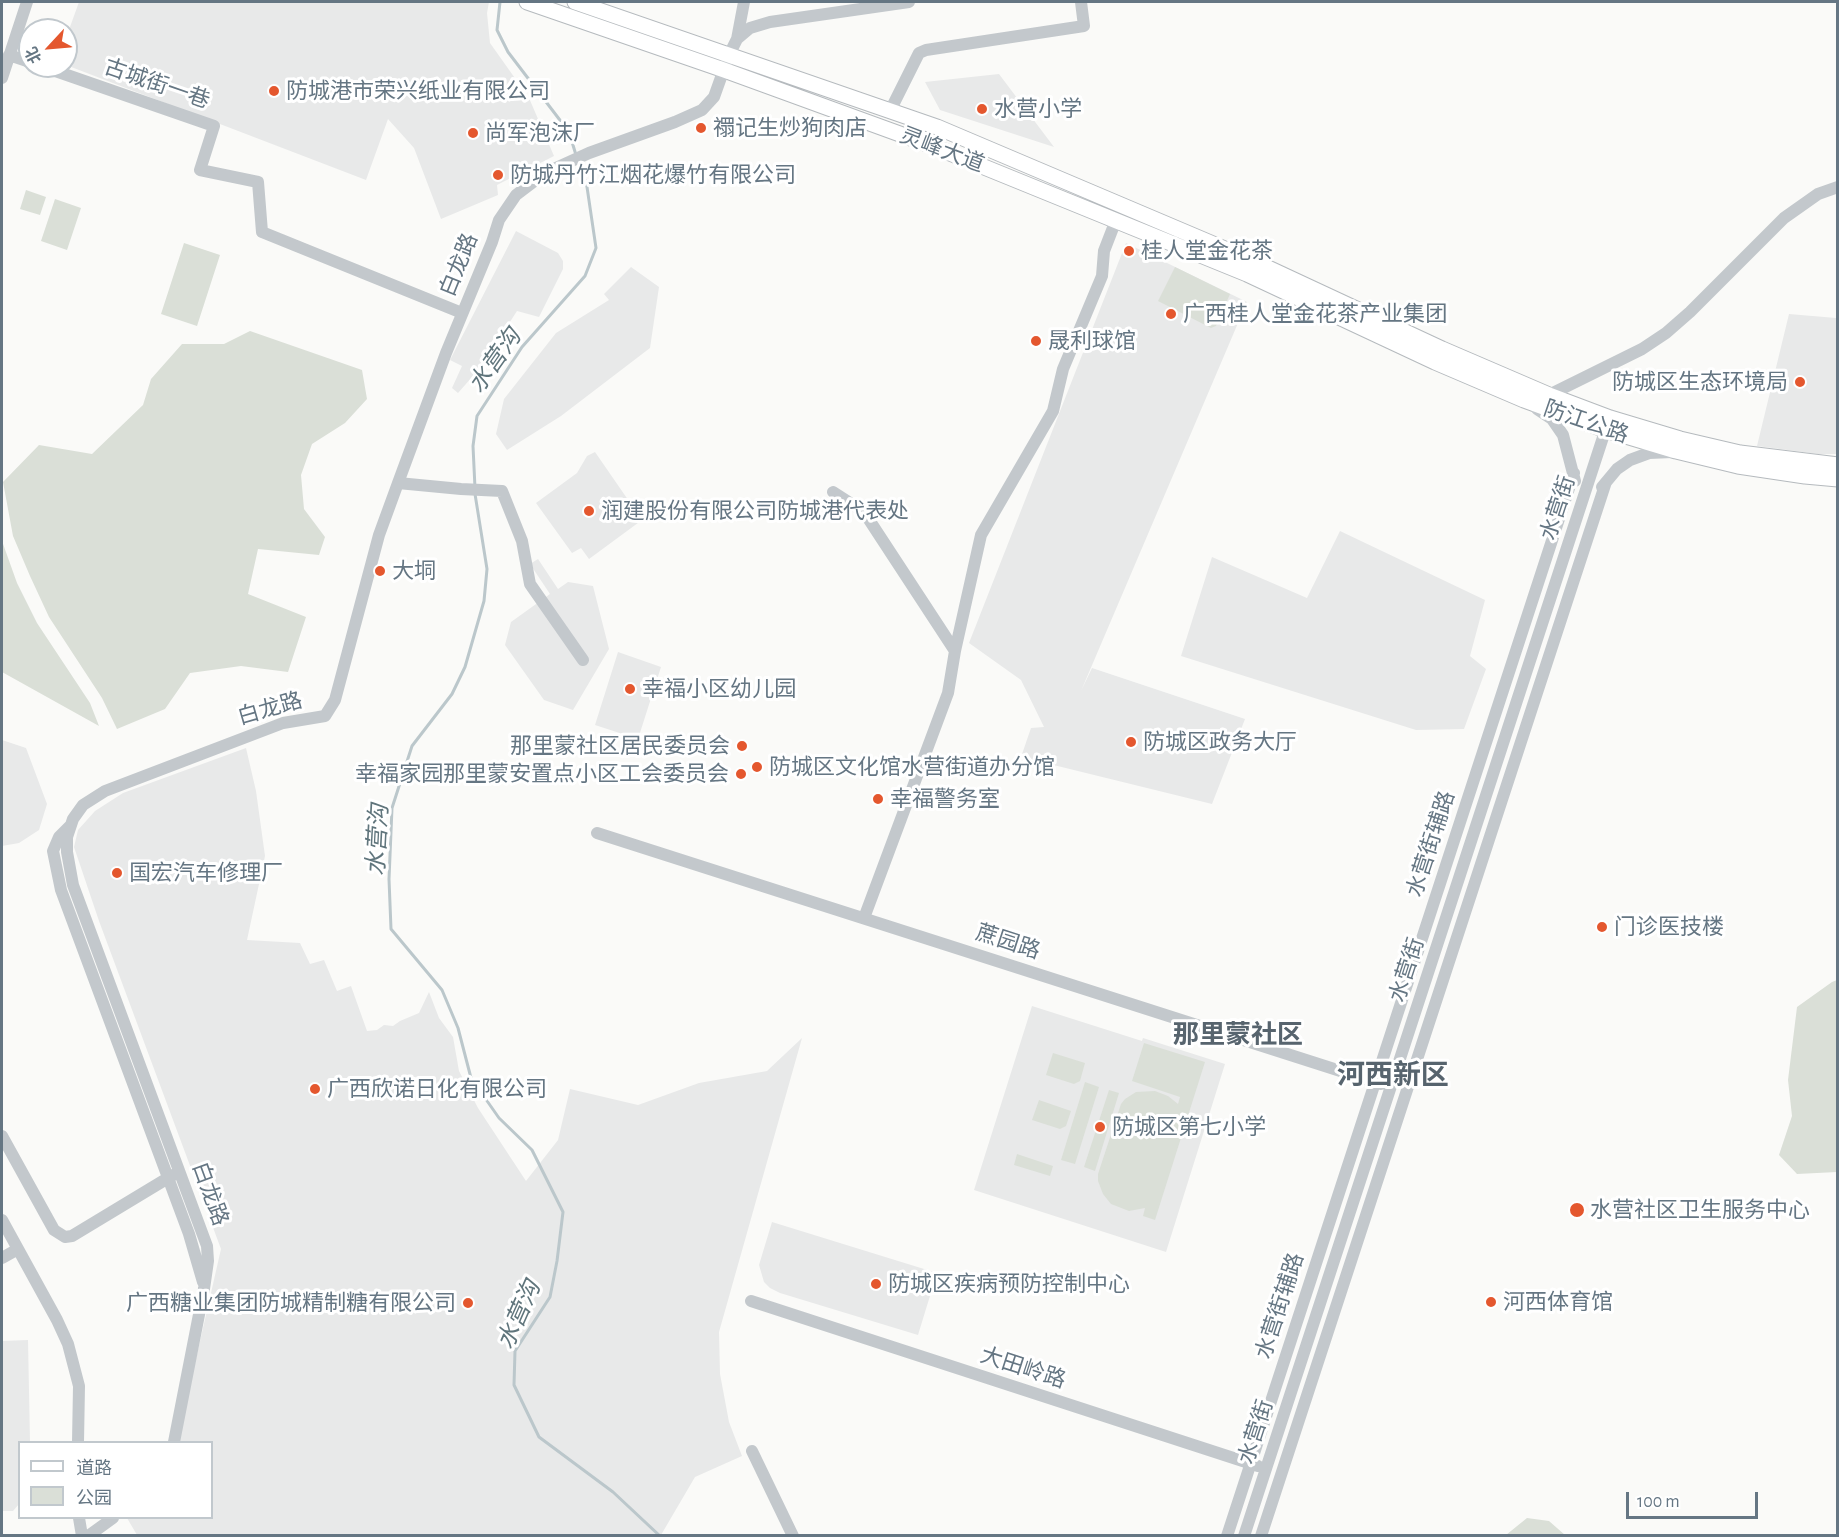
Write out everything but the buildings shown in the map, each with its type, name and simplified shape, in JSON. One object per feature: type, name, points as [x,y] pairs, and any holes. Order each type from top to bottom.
[{"type":"main road","name":"灵峰大道","points":[[527,2],[930,145],[1350,314]]},
{"type":"main road","name":"灵峰大道","points":[[575,2],[937,127],[1252,261],[1350,314]]},
{"type":"main road","name":"防江公路","points":[[1350,314],[1548,395],[1608,424],[1676,451],[1738,466],[1838,479]]},
{"type":"main road","name":"防江公路","points":[[1350,314],[1435,362],[1524,400],[1608,424],[1740,453],[1838,465]]},
{"type":"street","points":[[2,78],[27,2]]},
{"type":"street","name":"白龙路","points":[[174,1441],[204,1289],[208,1261],[207,1246],[174,1175],[73,885],[67,852],[70,826],[83,805],[105,791],[283,723],[325,716],[336,700],[379,535],[462,313],[504,211],[525,187],[556,168],[702,110],[714,97],[737,39],[744,2]]},
{"type":"street","points":[[737,39],[750,28],[770,22],[909,2]]},
{"type":"street","points":[[890,111],[919,53],[926,50],[1084,26],[1081,2]]},
{"type":"street","points":[[9,55],[18,58]]},
{"type":"street","name":"古城街一巷","points":[[76,78],[214,126],[200,170],[258,182],[262,232],[462,313]]},
{"type":"street","points":[[1548,395],[1642,349],[1660,337],[1690,312],[1784,218],[1827,189],[1838,187]]},
{"type":"street","points":[[864,918],[948,693],[981,535],[1053,411],[1063,369],[1102,276],[1104,251],[1116,220]]},
{"type":"street","points":[[1524,400],[1552,419],[1563,435],[1574,473],[1578,515]]},
{"type":"street","name":"水营街","points":[[1244,1536],[1608,424]]},
{"type":"street","points":[[1578,515],[1617,469],[1630,460],[1649,453],[1676,451]]},
{"type":"street","name":"水营街辅路","points":[[1227,1536],[1574,473]]},
{"type":"street","points":[[1262,1536],[1606,482]]},
{"type":"street","points":[[398,483],[460,489],[502,490],[522,541],[530,584],[583,660]]},
{"type":"street","points":[[833,492],[864,512],[955,651]]},
{"type":"street","name":"蔗园路","points":[[597,833],[1406,1092]]},
{"type":"street","points":[[2,1136],[54,1230],[65,1237],[72,1236],[174,1175]]},
{"type":"street","points":[[2,1220],[68,1344],[79,1386],[78,1441]]},
{"type":"street","points":[[2,1258],[18,1249]]},
{"type":"street","name":"大田岭路","points":[[751,1301],[1281,1474]]},
{"type":"street","points":[[752,1451],[793,1536]]},
{"type":"street","points":[[79,1519],[82,1536]]},
{"type":"street","points":[[88,1536],[112,1519]]},
{"type":"shaded area","name":"防城港市荣兴纸业有限公司","points":[[79,2],[489,2],[487,13],[490,43],[529,98],[554,156],[497,185],[498,195],[441,219],[414,148],[388,119],[366,180],[78,70],[78,18],[73,18]]},
{"type":"shaded area","name":"水营小学","points":[[999,74],[1054,147],[940,110],[925,82]]},
{"type":"shaded area","points":[[516,231],[558,253],[563,261],[563,269],[539,317],[517,311],[480,368],[458,393],[452,388],[462,366],[450,360]]},
{"type":"shaded area","name":"广西桂人堂金花茶产业集团","points":[[1126,243],[1247,302],[1081,691],[1092,668],[1245,719],[1212,804],[1021,757],[1031,728],[1044,727],[1021,680],[969,643]]},
{"type":"shaded area","points":[[631,267],[659,287],[650,348],[561,416],[507,450],[496,434],[504,399],[556,333],[609,300],[604,294]]},
{"type":"shaded area","name":"防城区生态环境局","points":[[1837,308],[1837,454],[1818,454],[1757,446],[1789,314],[1836,318]]},
{"type":"shaded area","name":"润建股份有限公司防城港代表处","points":[[595,452],[642,520],[589,559],[581,548],[572,553],[536,503],[577,473],[587,456]]},
{"type":"shaded area","points":[[1340,531],[1485,600],[1470,656],[1486,669],[1464,729],[1416,730],[1181,656],[1212,557],[1307,598]]},
{"type":"shaded area","points":[[538,559],[558,589],[568,582],[593,586],[609,649],[573,710],[544,700],[505,645],[511,622],[550,594],[530,564]]},
{"type":"shaded area","name":"幸福小区幼儿园","points":[[618,652],[661,667],[638,739],[595,725]]},
{"type":"shaded area","points":[[2,740],[26,748],[47,804],[39,830],[19,843],[2,846]]},
{"type":"shaded area","name":"广西糖业集团防城精制糖有限公司","points":[[246,748],[256,791],[265,856],[247,940],[300,943],[310,964],[324,960],[337,991],[351,986],[367,1031],[377,1030],[384,1025],[393,1026],[419,1013],[429,992],[439,1018],[453,1037],[459,1071],[478,1108],[526,1181],[558,1140],[570,1089],[638,1105],[699,1083],[767,1071],[802,1038],[719,1332],[720,1374],[729,1422],[742,1456],[695,1477],[661,1535],[137,1535],[128,1519],[213,1519],[213,1441],[177,1441],[221,1249],[99,921],[74,847],[78,830],[95,811],[123,793]]},
{"type":"shaded area","name":"防城区第七小学","points":[[1032,1006],[1142,1041],[1143,1038],[1225,1064],[1166,1252],[974,1190]]},
{"type":"shaded area","name":"防城区疾病预防控制中心","points":[[772,1222],[937,1273],[918,1335],[770,1288],[764,1282],[759,1265]]},
{"type":"shaded area","points":[[28,1340],[30,1441],[18,1441],[18,1505],[13,1511],[2,1511],[2,1341]]},
{"type":"green space","points":[[26,190],[46,197],[40,215],[20,209]]},
{"type":"green space","points":[[55,199],[81,208],[67,250],[41,241]]},
{"type":"green space","points":[[184,243],[220,255],[197,326],[161,314]]},
{"type":"green space","points":[[1175,267],[1230,294],[1216,326],[1211,328],[1158,301]]},
{"type":"green space","points":[[250,331],[362,370],[367,399],[345,423],[312,444],[301,475],[304,509],[325,537],[319,555],[258,549],[248,594],[306,617],[288,672],[241,666],[190,673],[165,709],[117,729],[102,698],[49,617],[30,576],[13,536],[3,482],[39,445],[92,454],[143,405],[151,379],[182,344],[224,344]]},
{"type":"green space","points":[[2,541],[17,583],[37,623],[90,703],[99,726],[2,672]]},
{"type":"green space","points":[[1837,980],[1837,1172],[1797,1174],[1779,1155],[1792,1116],[1788,1080],[1797,1007]]},
{"type":"green space","points":[[1144,1043],[1205,1062],[1155,1220],[1143,1216],[1145,1208],[1129,1211],[1111,1204],[1103,1194],[1098,1181],[1098,1174],[1121,1104],[1125,1099],[1136,1092],[1155,1091],[1168,1096],[1178,1104],[1180,1097],[1132,1081]]},
{"type":"green space","points":[[1053,1053],[1085,1063],[1080,1081],[1074,1084],[1046,1075]]},
{"type":"green space","points":[[1085,1082],[1099,1087],[1075,1164],[1061,1160]]},
{"type":"green space","points":[[1109,1090],[1119,1093],[1095,1171],[1084,1167]]},
{"type":"green space","points":[[1039,1100],[1071,1111],[1066,1126],[1060,1129],[1032,1120]]},
{"type":"green space","points":[[1017,1154],[1053,1166],[1050,1176],[1014,1165]]},
{"type":"green space","points":[[1527,1518],[1549,1521],[1565,1535],[1506,1535]]},
{"type":"waterway","name":"水营沟","points":[[500,2],[497,30],[508,52],[569,132],[576,155]]},
{"type":"waterway","name":"水营沟","points":[[475,488],[473,446],[477,416],[522,347],[585,276],[596,248],[587,187],[579,161]]},
{"type":"waterway","name":"水营沟","points":[[475,494],[487,569],[484,601],[465,667],[452,694],[412,746],[392,808],[389,879],[391,929],[442,990],[458,1028],[471,1078],[499,1118],[532,1150],[563,1212],[550,1297],[515,1351],[514,1385],[539,1437],[613,1492],[660,1536]]},
{"type":"place","name":"防城港市荣兴纸业有限公司","points":[[274,91]]},
{"type":"place","name":"水营小学","points":[[982,109]]},
{"type":"place","name":"禤记生炒狗肉店","points":[[701,128]]},
{"type":"place","name":"尚军泡沫厂","points":[[473,133]]},
{"type":"place","name":"防城丹竹江烟花爆竹有限公司","points":[[498,175]]},
{"type":"place","name":"桂人堂金花茶","points":[[1129,251]]},
{"type":"place","name":"广西桂人堂金花茶产业集团","points":[[1171,314]]},
{"type":"place","name":"晟利球馆","points":[[1036,341]]},
{"type":"place","name":"防城区生态环境局","points":[[1800,382]]},
{"type":"place","name":"润建股份有限公司防城港代表处","points":[[589,511]]},
{"type":"place","name":"大垌","points":[[380,571]]},
{"type":"place","name":"幸福小区幼儿园","points":[[630,689]]},
{"type":"place","name":"防城区政务大厅","points":[[1131,742]]},
{"type":"place","name":"那里蒙社区居民委员会","points":[[742,746]]},
{"type":"place","name":"防城区文化馆水营街道办分馆","points":[[757,767]]},
{"type":"place","name":"幸福家园那里蒙安置点小区工会委员会","points":[[741,774]]},
{"type":"place","name":"幸福警务室","points":[[878,799]]},
{"type":"place","name":"国宏汽车修理厂","points":[[117,873]]},
{"type":"place","name":"门诊医技楼","points":[[1602,927]]},
{"type":"place","name":"广西欣诺日化有限公司","points":[[315,1089]]},
{"type":"place","name":"防城区第七小学","points":[[1100,1127]]},
{"type":"place","name":"水营社区卫生服务中心","points":[[1577,1210]]},
{"type":"place","name":"防城区疾病预防控制中心","points":[[876,1284]]},
{"type":"place","name":"河西体育馆","points":[[1491,1302]]},
{"type":"place","name":"广西糖业集团防城精制糖有限公司","points":[[468,1303]]},
{"type":"district","name":"那里蒙社区","points":[[1238,1035]]},
{"type":"district","name":"河西新区","points":[[1393,1076]]}]
